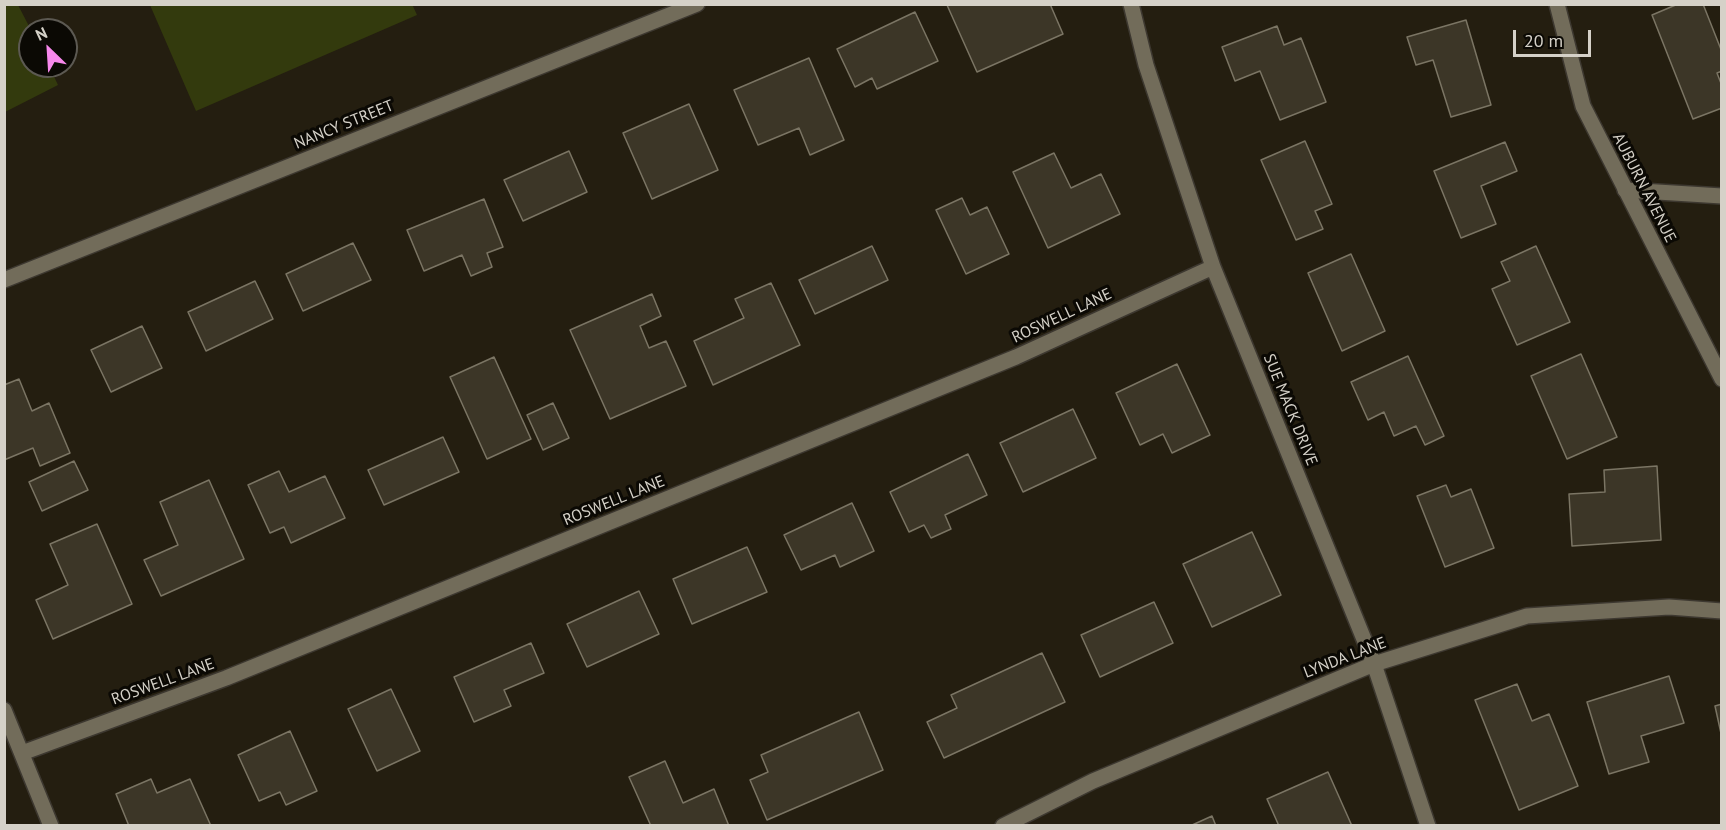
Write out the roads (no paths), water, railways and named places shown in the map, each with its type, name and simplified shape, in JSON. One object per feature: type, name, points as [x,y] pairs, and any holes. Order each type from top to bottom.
[{"type":"street","name":"NANCY STREET","points":[[4,280],[697,4]]},
{"type":"street","name":"SUE MACK DRIVE","points":[[1131,4],[1146,66],[1213,267],[1374,664],[1428,825]]},
{"type":"street","name":"AUBURN AVENUE","points":[[1557,4],[1583,106],[1722,379]]},
{"type":"street","points":[[1624,190],[1722,196]]},
{"type":"street","name":"ROSWELL LANE","points":[[22,753],[226,678],[1016,357],[1213,267]]},
{"type":"street","name":"LYNDA LANE","points":[[1003,825],[1093,781],[1374,664],[1527,616],[1669,607],[1722,611]]},
{"type":"street","points":[[4,710],[51,825]]}]
